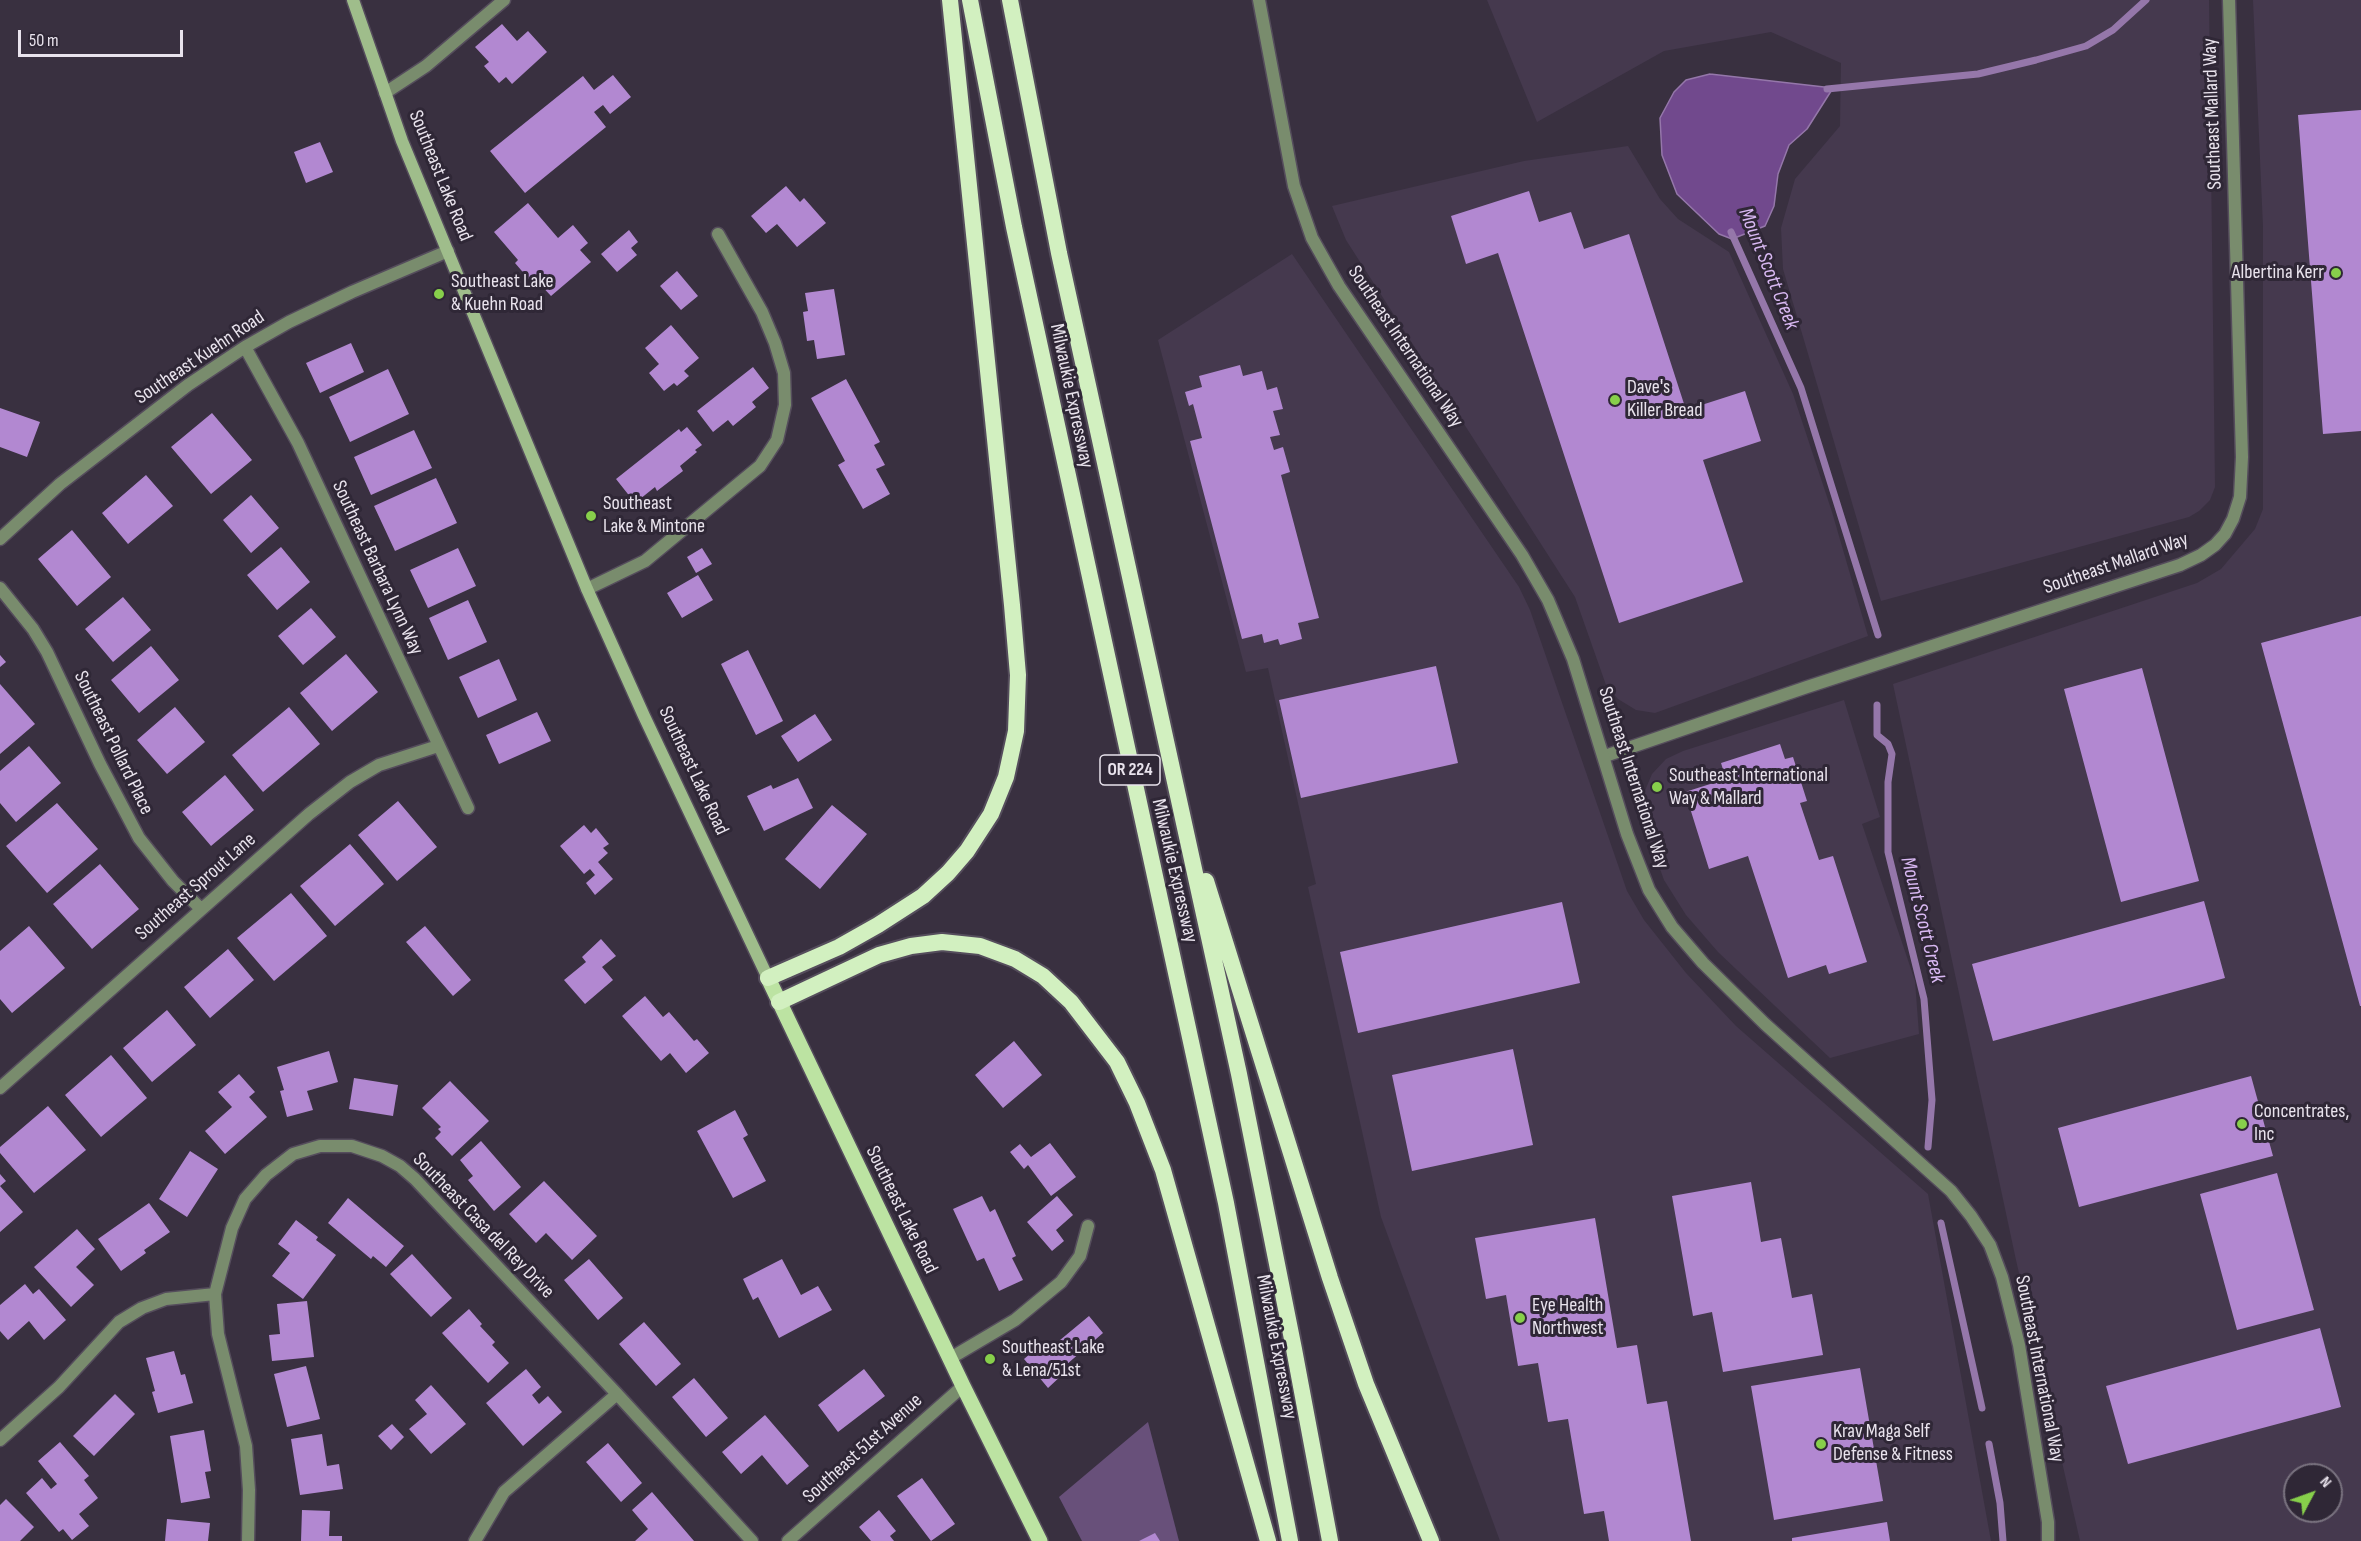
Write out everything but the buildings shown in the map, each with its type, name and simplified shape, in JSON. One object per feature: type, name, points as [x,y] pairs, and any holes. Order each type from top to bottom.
[{"type":"highway","points":[[768,978],[839,946],[878,925],[923,896],[948,873],[968,851],[991,814],[1006,777],[1016,731],[1018,675],[1013,617],[950,0]]},
{"type":"highway","name":"Milwaukie Expressway","points":[[970,0],[1016,239],[1226,1203],[1290,1541]]},
{"type":"highway","name":"Milwaukie Expressway","points":[[1010,0],[1059,253],[1239,1074],[1330,1541]]},
{"type":"highway","points":[[1175,780],[1330,1278],[1366,1384],[1431,1541]]},
{"type":"highway","points":[[779,1002],[879,955],[911,946],[942,942],[980,946],[1015,959],[1043,976],[1071,1002],[1117,1062],[1137,1103],[1163,1170],[1268,1541]]},
{"type":"main road","name":"Southeast Lake Road","points":[[352,0],[413,169],[587,589],[644,716],[779,1002],[1040,1541]]},
{"type":"street","points":[[385,93],[426,66],[504,0]]},
{"type":"street","name":"Southeast International Way","points":[[1259,0],[1294,186],[1312,238],[1339,286],[1532,570],[1548,600],[1569,649],[1640,869],[1649,890],[1672,927],[1703,963],[1765,1024],[1951,1191],[1982,1232],[1997,1261],[2019,1345],[2048,1522],[2048,1541]]},
{"type":"street","name":"Southeast Mallard Way","points":[[1605,756],[1807,687],[2180,565],[2201,555],[2225,534],[2233,519],[2240,496],[2242,457],[2229,0]]},
{"type":"street","points":[[587,589],[645,561],[760,466],[777,440],[785,405],[784,373],[762,312],[718,234]]},
{"type":"street","name":"Southeast Kuehn Road","points":[[0,539],[60,484],[188,385],[245,347],[289,322],[341,297],[448,251]]},
{"type":"street","name":"Southeast Barbara Lynn Way","points":[[245,347],[298,443],[468,808]]},
{"type":"street","name":"Southeast Pollard Place","points":[[0,588],[33,629],[47,652],[105,774],[139,838],[201,909]]},
{"type":"street","name":"Southeast Sprout Lane","points":[[0,1088],[309,814],[350,783],[379,765],[438,746]]},
{"type":"street","name":"Southeast Casa del Rey Drive","points":[[248,1541],[249,1490],[246,1446],[218,1334],[215,1294],[232,1228],[245,1199],[266,1175],[293,1154],[320,1146],[352,1146],[382,1156],[400,1166],[415,1179],[752,1541]]},
{"type":"street","points":[[950,1359],[1015,1320],[1061,1282],[1080,1256],[1088,1226]]},
{"type":"street","points":[[0,1440],[58,1387],[119,1322],[142,1308],[166,1299],[215,1294]]},
{"type":"street","name":"Southeast 51st Avenue","points":[[788,1541],[963,1386]]},
{"type":"street","points":[[476,1541],[504,1492],[617,1394]]},
{"type":"shaded area","points":[[1487,0],[2209,0],[2215,487],[2210,500],[2189,517],[1881,601],[1783,269],[1781,228],[1795,179],[1840,126],[1841,63],[1771,32],[1664,51],[1537,122]]},
{"type":"shaded area","points":[[2253,0],[2361,0],[2361,1541],[2080,1541],[2016,1260],[1893,684],[2197,583],[2221,569],[2255,529],[2263,509],[2263,227]]},
{"type":"shaded area","points":[[1710,74],[1833,88],[1807,129],[1789,145],[1778,174],[1774,206],[1765,226],[1732,239],[1719,234],[1677,194],[1662,155],[1660,118],[1674,92],[1686,80]]},
{"type":"shaded area","points":[[1628,146],[1660,199],[1678,219],[1729,252],[1793,394],[1832,512],[1868,636],[1655,713],[1636,710],[1618,699],[1606,685],[1575,597],[1346,240],[1332,206],[1524,161]]},
{"type":"shaded area","points":[[1292,254],[1519,587],[1530,610],[1627,891],[1644,920],[1686,973],[1736,1026],[1928,1194],[1991,1541],[1500,1541],[1381,1217],[1308,887],[1316,884],[1268,668],[1246,672],[1158,340]]},
{"type":"shaded area","points":[[1844,700],[1880,817],[1862,824],[1915,981],[1919,1034],[1830,1058],[1718,952],[1686,915],[1664,880],[1648,836],[1643,813],[1644,793],[1652,774],[1666,759],[1683,751]]},
{"type":"shaded area","points":[[1148,1422],[1179,1541],[1082,1541],[1059,1497]]},
{"type":"waterway","name":"Mount Scott Creek","points":[[1827,89],[1978,74],[2036,60],[2086,46],[2113,30],[2146,0]]},
{"type":"waterway","name":"Mount Scott Creek","points":[[1731,232],[1801,388],[1878,635]]},
{"type":"waterway","name":"Mount Scott Creek","points":[[1877,705],[1877,735],[1888,744],[1892,754],[1888,782],[1888,852],[1924,999],[1932,1100],[1928,1147]]},
{"type":"waterway","name":"Mount Scott Creek","points":[[1941,1223],[1982,1408]]},
{"type":"waterway","name":"Mount Scott Creek","points":[[1989,1444],[2000,1503],[2003,1541]]},
{"type":"place","name":"Albertina Kerr","points":[[2336,273]]},
{"type":"place","name":"Southeast Lake & Kuehn Road","points":[[439,294]]},
{"type":"place","name":"Dave's Killer Bread","points":[[1615,400]]},
{"type":"place","name":"Southeast Lake & Mintone","points":[[591,516]]},
{"type":"place","name":"Southeast International Way & Mallard","points":[[1657,787]]},
{"type":"place","name":"Concentrates, Inc","points":[[2242,1124]]},
{"type":"place","name":"Eye Health Northwest","points":[[1520,1318]]},
{"type":"place","name":"Southeast Lake & Lena/51st","points":[[990,1359]]},
{"type":"place","name":"Krav Maga Self Defense & Fitness","points":[[1821,1444]]}]
